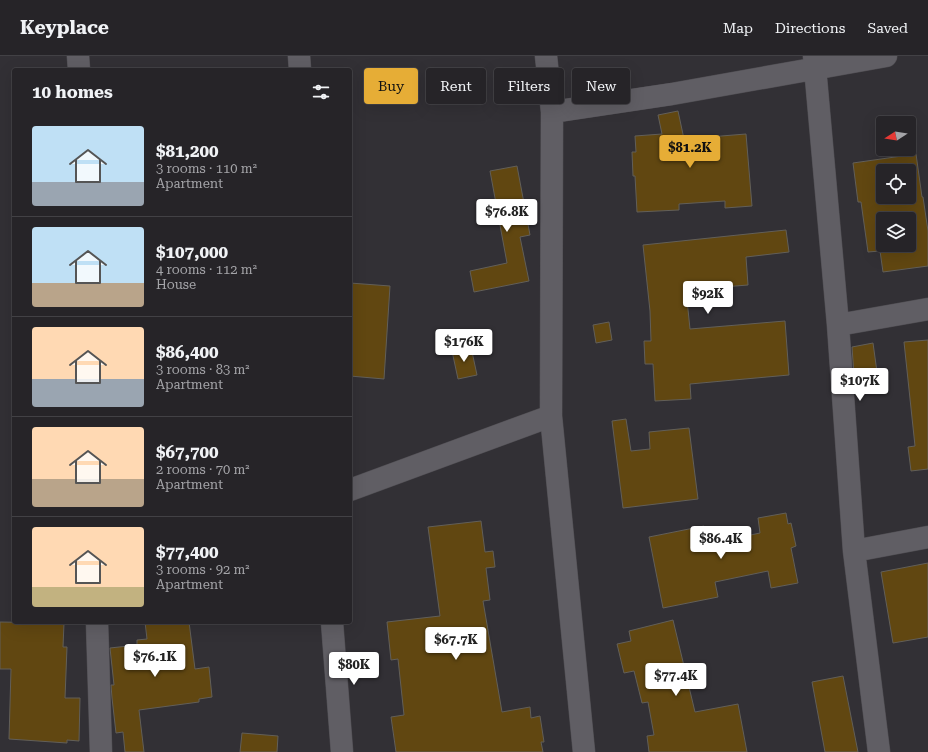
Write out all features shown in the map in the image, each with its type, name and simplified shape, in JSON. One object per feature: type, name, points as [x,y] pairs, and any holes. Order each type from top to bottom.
[{"type":"street","points":[[78,56],[79,68]]},
{"type":"street","points":[[299,56],[300,68]]},
{"type":"street","points":[[546,56],[552,112],[551,416],[584,752]]},
{"type":"street","points":[[552,112],[672,94],[815,62],[886,56]]},
{"type":"street","points":[[815,62],[828,228],[838,325],[854,551],[879,752]]},
{"type":"street","points":[[838,325],[928,309]]},
{"type":"street","points":[[352,489],[551,416]]},
{"type":"street","points":[[854,551],[928,537]]},
{"type":"street","points":[[97,624],[101,752]]},
{"type":"street","points":[[332,624],[342,752]]},
{"type":"building","points":[[678,111],[684,139],[746,134],[752,206],[725,208],[725,201],[679,204],[679,210],[637,212],[632,152],[636,152],[635,136],[662,134],[658,115]]},
{"type":"building","points":[[916,154],[928,231],[928,266],[883,272],[880,252],[916,252],[916,212],[876,212],[876,251],[868,252],[861,202],[858,202],[853,163],[902,156],[916,156]]},
{"type":"building","points":[[517,166],[530,235],[520,237],[529,281],[474,292],[470,271],[507,263],[490,171]]},
{"type":"building","points":[[786,230],[789,252],[746,257],[748,285],[686,290],[690,329],[785,321],[789,375],[690,384],[691,399],[655,401],[653,364],[645,364],[644,341],[651,341],[650,311],[643,245]]},
{"type":"building","points":[[352,283],[390,286],[384,379],[352,376]]},
{"type":"building","points":[[609,322],[612,340],[596,343],[593,325]]},
{"type":"building","points":[[928,340],[928,469],[911,471],[908,447],[915,446],[904,342]]},
{"type":"building","points":[[873,343],[877,372],[854,375],[852,347]]},
{"type":"building","points":[[471,347],[477,375],[458,379],[452,351]]},
{"type":"building","points":[[626,419],[631,451],[650,449],[649,432],[689,428],[698,499],[623,508],[612,421]]},
{"type":"building","points":[[786,513],[788,524],[791,523],[796,546],[791,548],[798,583],[771,588],[768,571],[715,582],[718,597],[663,608],[649,537],[704,526],[708,544],[760,533],[758,518]]},
{"type":"building","points":[[481,521],[485,552],[493,551],[495,567],[486,568],[490,600],[483,601],[502,712],[530,707],[531,718],[540,716],[544,742],[541,742],[543,752],[396,752],[391,717],[404,715],[398,659],[391,660],[387,622],[440,616],[428,527]]},
{"type":"building","points":[[928,563],[928,637],[893,643],[881,572]]},
{"type":"building","points":[[673,620],[695,712],[738,704],[747,752],[649,752],[647,736],[654,735],[648,702],[642,703],[634,671],[624,673],[617,644],[631,641],[629,631]]},
{"type":"building","points":[[0,622],[12,622],[12,624],[64,624],[63,647],[67,647],[65,698],[80,698],[79,741],[67,740],[67,743],[9,739],[11,669],[0,669]]},
{"type":"building","points":[[145,624],[189,624],[195,669],[209,667],[212,697],[199,699],[199,702],[139,710],[144,752],[125,752],[123,732],[116,733],[111,685],[114,685],[110,648],[137,645],[137,640],[147,639]]},
{"type":"building","points":[[843,676],[858,752],[825,752],[812,682]]},
{"type":"building","points":[[242,733],[278,736],[277,752],[240,752]]}]
